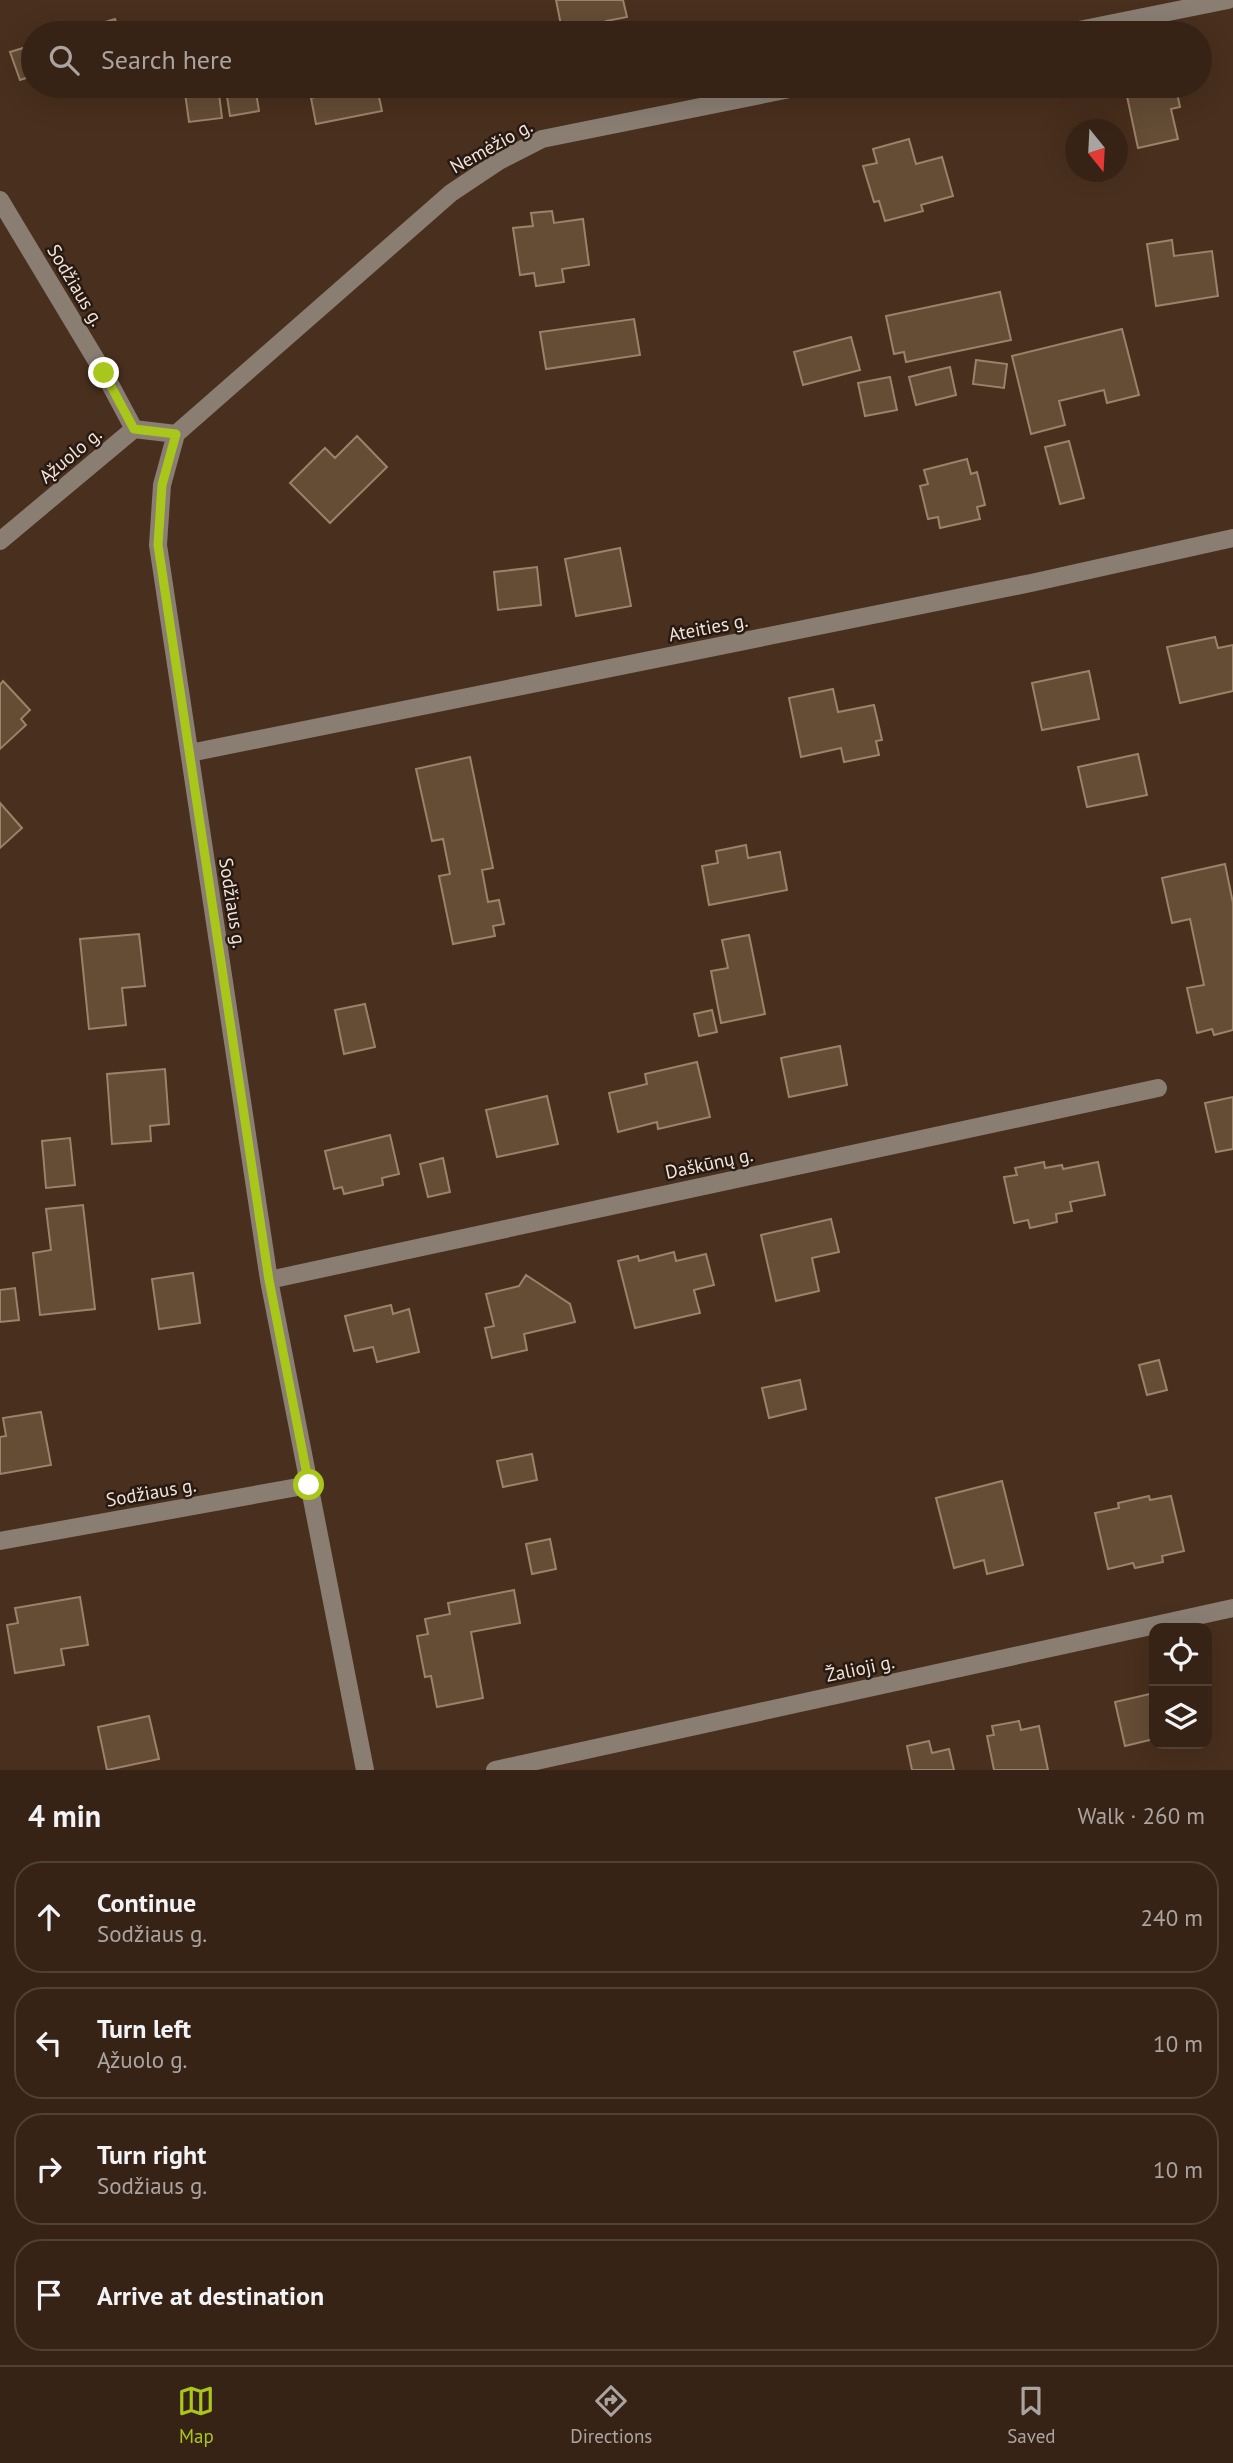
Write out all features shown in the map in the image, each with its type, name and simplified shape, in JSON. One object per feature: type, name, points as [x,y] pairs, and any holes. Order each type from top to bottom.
[{"type":"street","points":[[1124,21],[1228,0]]},
{"type":"street","name":"Nemėžio g.","points":[[176,434],[451,193],[499,161],[542,139],[745,98]]},
{"type":"street","name":"Sodžiaus g.","points":[[0,200],[104,373],[134,429]]},
{"type":"street","points":[[134,429],[176,434]]},
{"type":"street","name":"Ąžuolo g.","points":[[0,541],[134,429]]},
{"type":"street","name":"Sodžiaus g.","points":[[176,434],[162,485],[158,545],[269,1280],[365,1770]]},
{"type":"street","name":"Ateities g.","points":[[190,753],[1031,583],[1233,538]]},
{"type":"street","name":"Daškūnų g.","points":[[269,1280],[1158,1088]]},
{"type":"street","name":"Sodžiaus g.","points":[[0,1541],[309,1485]]},
{"type":"street","name":"Žalioji g.","points":[[495,1770],[1233,1608]]},
{"type":"building","points":[[556,0],[623,0],[627,17],[606,21],[560,21]]},
{"type":"building","points":[[21,49],[21,80],[20,80],[10,52]]},
{"type":"building","points":[[186,98],[220,98],[222,118],[189,122]]},
{"type":"building","points":[[227,98],[257,98],[259,111],[230,116]]},
{"type":"building","points":[[311,98],[379,98],[382,111],[316,124]]},
{"type":"building","points":[[1127,98],[1178,98],[1180,107],[1171,109],[1178,139],[1138,148]]},
{"type":"building","points":[[909,139],[916,164],[942,157],[953,196],[921,205],[923,211],[885,221],[879,201],[874,202],[863,166],[877,163],[873,149]]},
{"type":"building","points":[[552,211],[554,223],[583,219],[589,265],[562,269],[564,282],[536,286],[534,273],[520,275],[513,228],[533,226],[531,213]]},
{"type":"building","points":[[1172,240],[1174,256],[1212,251],[1218,296],[1156,306],[1147,244]]},
{"type":"building","points":[[1000,292],[1011,340],[906,362],[904,352],[894,354],[886,316]]},
{"type":"building","points":[[634,319],[640,355],[546,369],[540,332]]},
{"type":"building","points":[[1122,329],[1139,395],[1107,403],[1104,390],[1059,401],[1065,425],[1031,434],[1012,356]]},
{"type":"building","points":[[851,337],[860,370],[803,385],[794,352]]},
{"type":"building","points":[[976,360],[1007,364],[1004,388],[973,384]]},
{"type":"building","points":[[950,367],[956,395],[916,405],[909,377]]},
{"type":"building","points":[[890,377],[897,410],[865,416],[858,383]]},
{"type":"building","points":[[357,436],[387,467],[330,523],[290,483],[325,448],[335,458]]},
{"type":"building","points":[[1069,441],[1084,498],[1060,504],[1045,447]]},
{"type":"building","points":[[967,459],[971,474],[977,472],[985,505],[977,507],[980,519],[940,528],[938,517],[928,519],[920,486],[928,484],[924,470]]},
{"type":"building","points":[[620,548],[631,606],[576,616],[565,559]]},
{"type":"building","points":[[537,567],[541,605],[498,610],[494,572]]},
{"type":"building","points":[[1215,637],[1218,648],[1233,645],[1233,691],[1180,703],[1167,647]]},
{"type":"building","points":[[1089,671],[1099,719],[1042,730],[1032,683]]},
{"type":"building","points":[[3,681],[30,710],[21,719],[26,725],[0,749],[0,685]]},
{"type":"building","points":[[833,689],[838,712],[874,705],[882,740],[876,741],[879,755],[844,762],[841,748],[801,757],[789,698]]},
{"type":"building","points":[[1138,754],[1147,795],[1087,807],[1078,767]]},
{"type":"building","points":[[470,757],[493,868],[482,870],[488,902],[499,900],[504,924],[493,926],[495,936],[453,944],[439,876],[450,874],[443,839],[432,841],[416,769]]},
{"type":"building","points":[[0,803],[22,828],[0,848]]},
{"type":"building","points":[[746,845],[748,858],[780,852],[787,890],[709,905],[702,866],[718,863],[716,851]]},
{"type":"building","points":[[1225,864],[1233,903],[1233,1030],[1214,1035],[1212,1029],[1197,1033],[1187,988],[1204,985],[1190,919],[1172,923],[1162,878]]},
{"type":"building","points":[[139,934],[145,986],[122,988],[126,1025],[89,1029],[80,939]]},
{"type":"building","points":[[749,935],[765,1014],[721,1023],[711,971],[728,968],[722,940]]},
{"type":"building","points":[[365,1004],[375,1047],[344,1054],[335,1010]]},
{"type":"building","points":[[712,1010],[717,1032],[699,1036],[694,1014]]},
{"type":"building","points":[[840,1046],[847,1085],[789,1097],[781,1058]]},
{"type":"building","points":[[697,1062],[710,1117],[658,1129],[657,1122],[618,1132],[609,1093],[647,1084],[645,1074]]},
{"type":"building","points":[[165,1069],[169,1124],[150,1126],[151,1141],[112,1144],[107,1074]]},
{"type":"building","points":[[547,1096],[558,1144],[497,1157],[486,1110]]},
{"type":"building","points":[[1233,1097],[1233,1149],[1216,1152],[1205,1103]]},
{"type":"building","points":[[390,1135],[399,1174],[382,1178],[383,1185],[344,1194],[342,1187],[334,1189],[325,1151]]},
{"type":"building","points":[[70,1138],[75,1185],[46,1188],[42,1141]]},
{"type":"building","points":[[443,1158],[450,1192],[428,1197],[420,1164]]},
{"type":"building","points":[[1044,1162],[1045,1168],[1062,1165],[1063,1169],[1098,1162],[1105,1195],[1070,1202],[1072,1211],[1056,1214],[1057,1222],[1030,1228],[1028,1220],[1014,1223],[1004,1177],[1017,1175],[1015,1168]]},
{"type":"building","points":[[83,1205],[95,1309],[40,1315],[33,1253],[51,1250],[46,1209]]},
{"type":"building","points":[[831,1219],[839,1252],[812,1258],[819,1291],[776,1301],[761,1235]]},
{"type":"building","points":[[674,1252],[676,1261],[706,1254],[714,1285],[694,1290],[700,1313],[635,1328],[618,1261],[638,1256],[639,1261]]},
{"type":"building","points":[[193,1273],[200,1323],[159,1329],[152,1279]]},
{"type":"building","points":[[526,1275],[570,1304],[575,1322],[524,1334],[527,1350],[492,1358],[485,1328],[494,1326],[486,1294],[519,1286]]},
{"type":"building","points":[[15,1288],[19,1320],[0,1322],[0,1290]]},
{"type":"building","points":[[391,1305],[393,1314],[409,1309],[419,1352],[377,1362],[373,1347],[354,1351],[345,1316]]},
{"type":"building","points":[[1159,1360],[1167,1390],[1147,1395],[1139,1365]]},
{"type":"building","points":[[800,1380],[806,1409],[769,1418],[762,1388]]},
{"type":"building","points":[[41,1412],[51,1465],[0,1474],[0,1437],[6,1436],[3,1418]]},
{"type":"building","points":[[532,1454],[537,1480],[503,1487],[497,1461]]},
{"type":"building","points":[[1002,1481],[1023,1565],[987,1574],[984,1560],[954,1568],[936,1498]]},
{"type":"building","points":[[1149,1496],[1150,1500],[1171,1496],[1184,1551],[1162,1556],[1163,1562],[1135,1568],[1133,1563],[1108,1569],[1095,1513],[1119,1508],[1118,1503]]},
{"type":"building","points":[[550,1539],[556,1569],[532,1574],[526,1544]]},
{"type":"building","points":[[514,1590],[520,1623],[471,1632],[483,1698],[437,1707],[431,1676],[425,1677],[417,1636],[428,1634],[425,1619],[450,1614],[448,1603]]},
{"type":"building","points":[[80,1597],[88,1645],[61,1649],[64,1665],[15,1673],[7,1625],[18,1623],[15,1608]]},
{"type":"building","points":[[1149,1694],[1149,1740],[1125,1746],[1115,1702]]},
{"type":"building","points":[[149,1716],[159,1759],[107,1770],[98,1727]]},
{"type":"building","points":[[1019,1721],[1021,1730],[1039,1726],[1048,1770],[994,1770],[987,1736],[994,1735],[992,1726]]},
{"type":"building","points":[[929,1741],[932,1753],[949,1749],[954,1770],[912,1770],[907,1746]]},
{"type":"route","points":[[104,373],[134,429],[176,434],[162,485],[158,545],[269,1280],[309,1485]]}]
